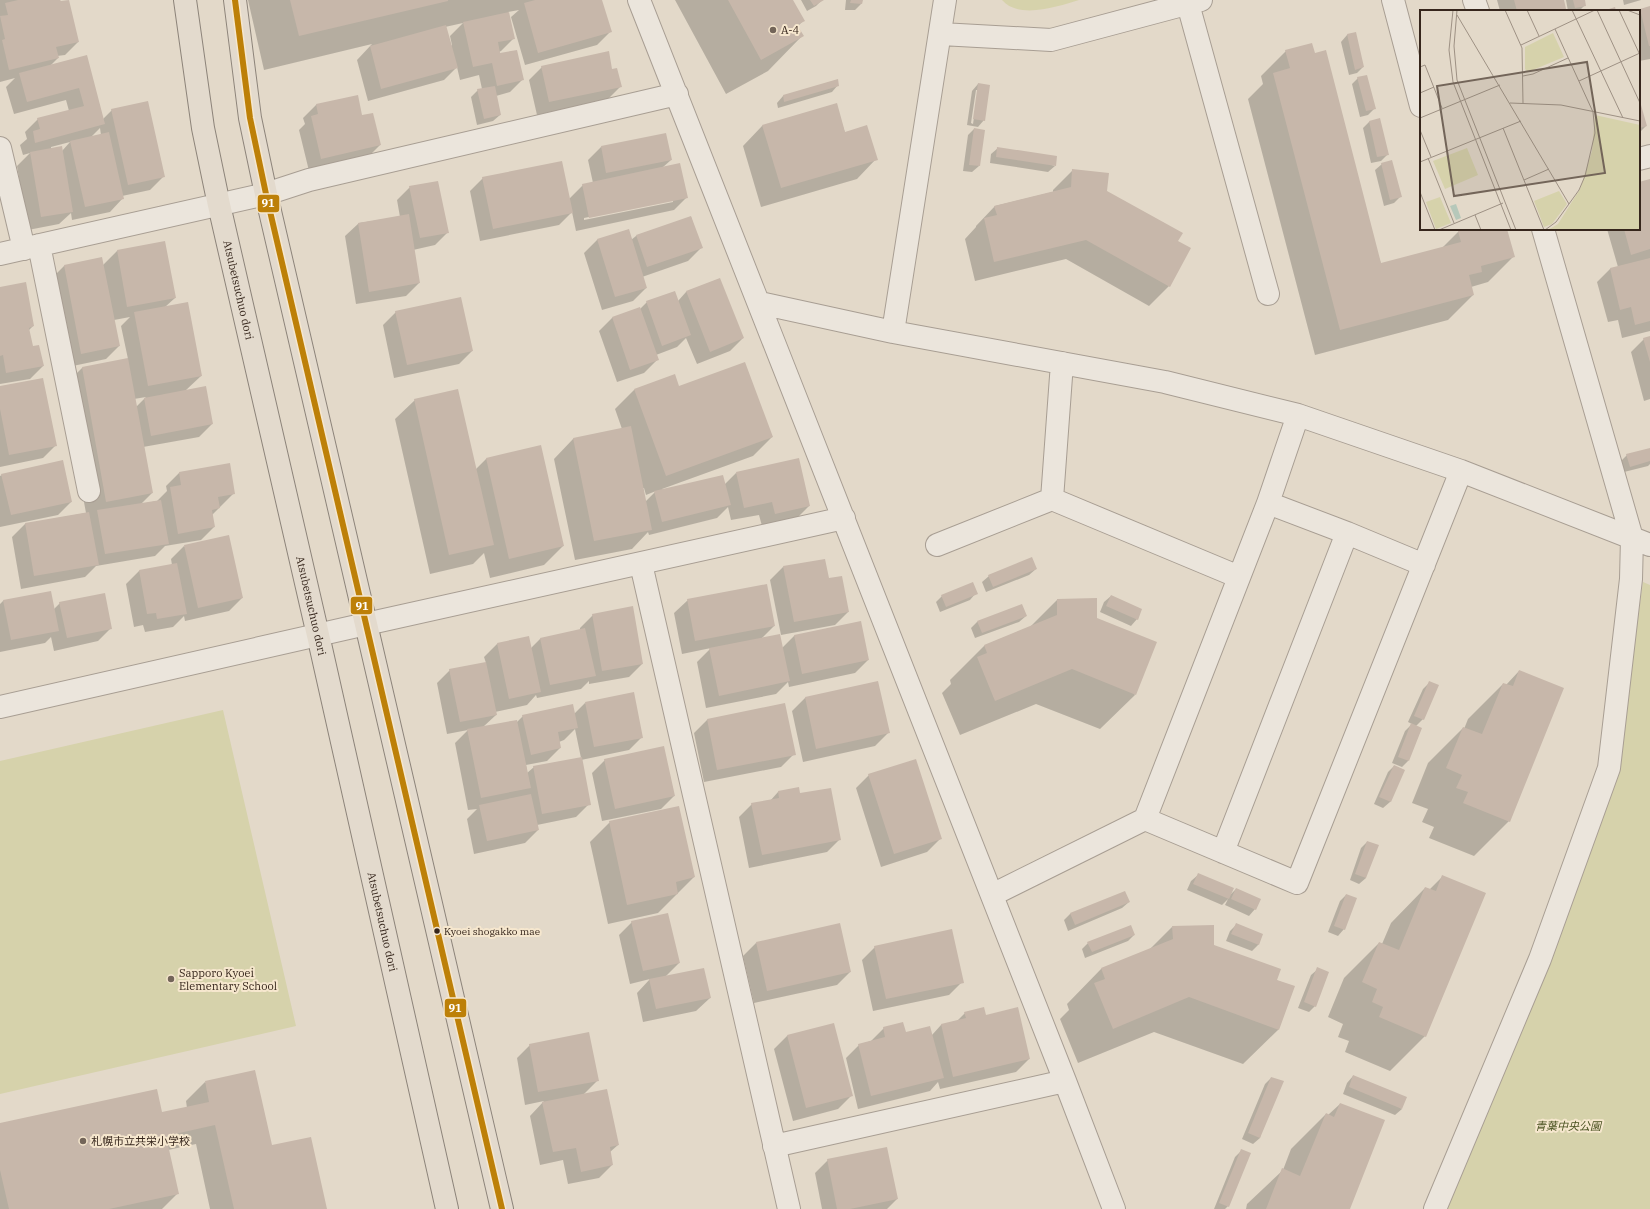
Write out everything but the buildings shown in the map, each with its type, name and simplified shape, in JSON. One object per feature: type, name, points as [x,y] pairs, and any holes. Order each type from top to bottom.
[{"type":"main road","name":"Atsubetsuchuo dori","points":[[185,0],[203,128],[219,205],[318,635],[447,1209]]},
{"type":"main road","points":[[236,0],[250,118],[266,194],[502,1209]]},
{"type":"street","points":[[639,0],[760,303],[1065,1080],[1114,1209]]},
{"type":"street","points":[[893,332],[941,34],[945,0]]},
{"type":"street","points":[[1393,0],[1420,102]]},
{"type":"street","points":[[1474,0],[1478,10]]},
{"type":"street","points":[[941,34],[1051,40],[1195,2],[1268,294]]},
{"type":"street","points":[[0,254],[266,194],[309,180],[677,94]]},
{"type":"street","points":[[0,148],[31,247],[89,491]]},
{"type":"street","points":[[1640,159],[1650,156]]},
{"type":"street","points":[[1435,1209],[1540,959],[1609,768],[1631,579],[1641,541],[1543,230]]},
{"type":"street","points":[[760,303],[893,332],[1165,382],[1298,415],[1462,471],[1641,541]]},
{"type":"street","points":[[1052,499],[1062,363]]},
{"type":"street","points":[[992,895],[1145,819],[1268,503],[1298,415]]},
{"type":"street","points":[[1145,819],[1297,883],[1462,471]]},
{"type":"street","points":[[937,545],[1052,499],[1239,577]]},
{"type":"street","points":[[1268,503],[1347,533],[1424,565]]},
{"type":"street","points":[[0,707],[844,518]]},
{"type":"street","points":[[1223,852],[1347,533]]},
{"type":"street","points":[[641,564],[789,1209]]},
{"type":"street","points":[[774,1146],[1065,1080]]},
{"type":"green space","points":[[1002,0],[1079,0],[1050,8],[1029,10],[1009,6]]},
{"type":"green space","name":"青葉中央公園","points":[[1643,582],[1650,585],[1650,1209],[1443,1209],[1617,766]]},
{"type":"green space","points":[[223,710],[296,1026],[0,1094],[0,761]]},
{"type":"transit line","name":"91","points":[[235,0],[250,118],[266,194],[502,1209]]},
{"type":"place","name":"A-4","points":[[773,30]]},
{"type":"place","name":"Kyoei shogakko mae","points":[[437,931]]},
{"type":"place","name":"Sapporo Kyoei Elementary School","points":[[171,979]]},
{"type":"place","name":"札幌市立共栄小学校","points":[[83,1141]]}]
